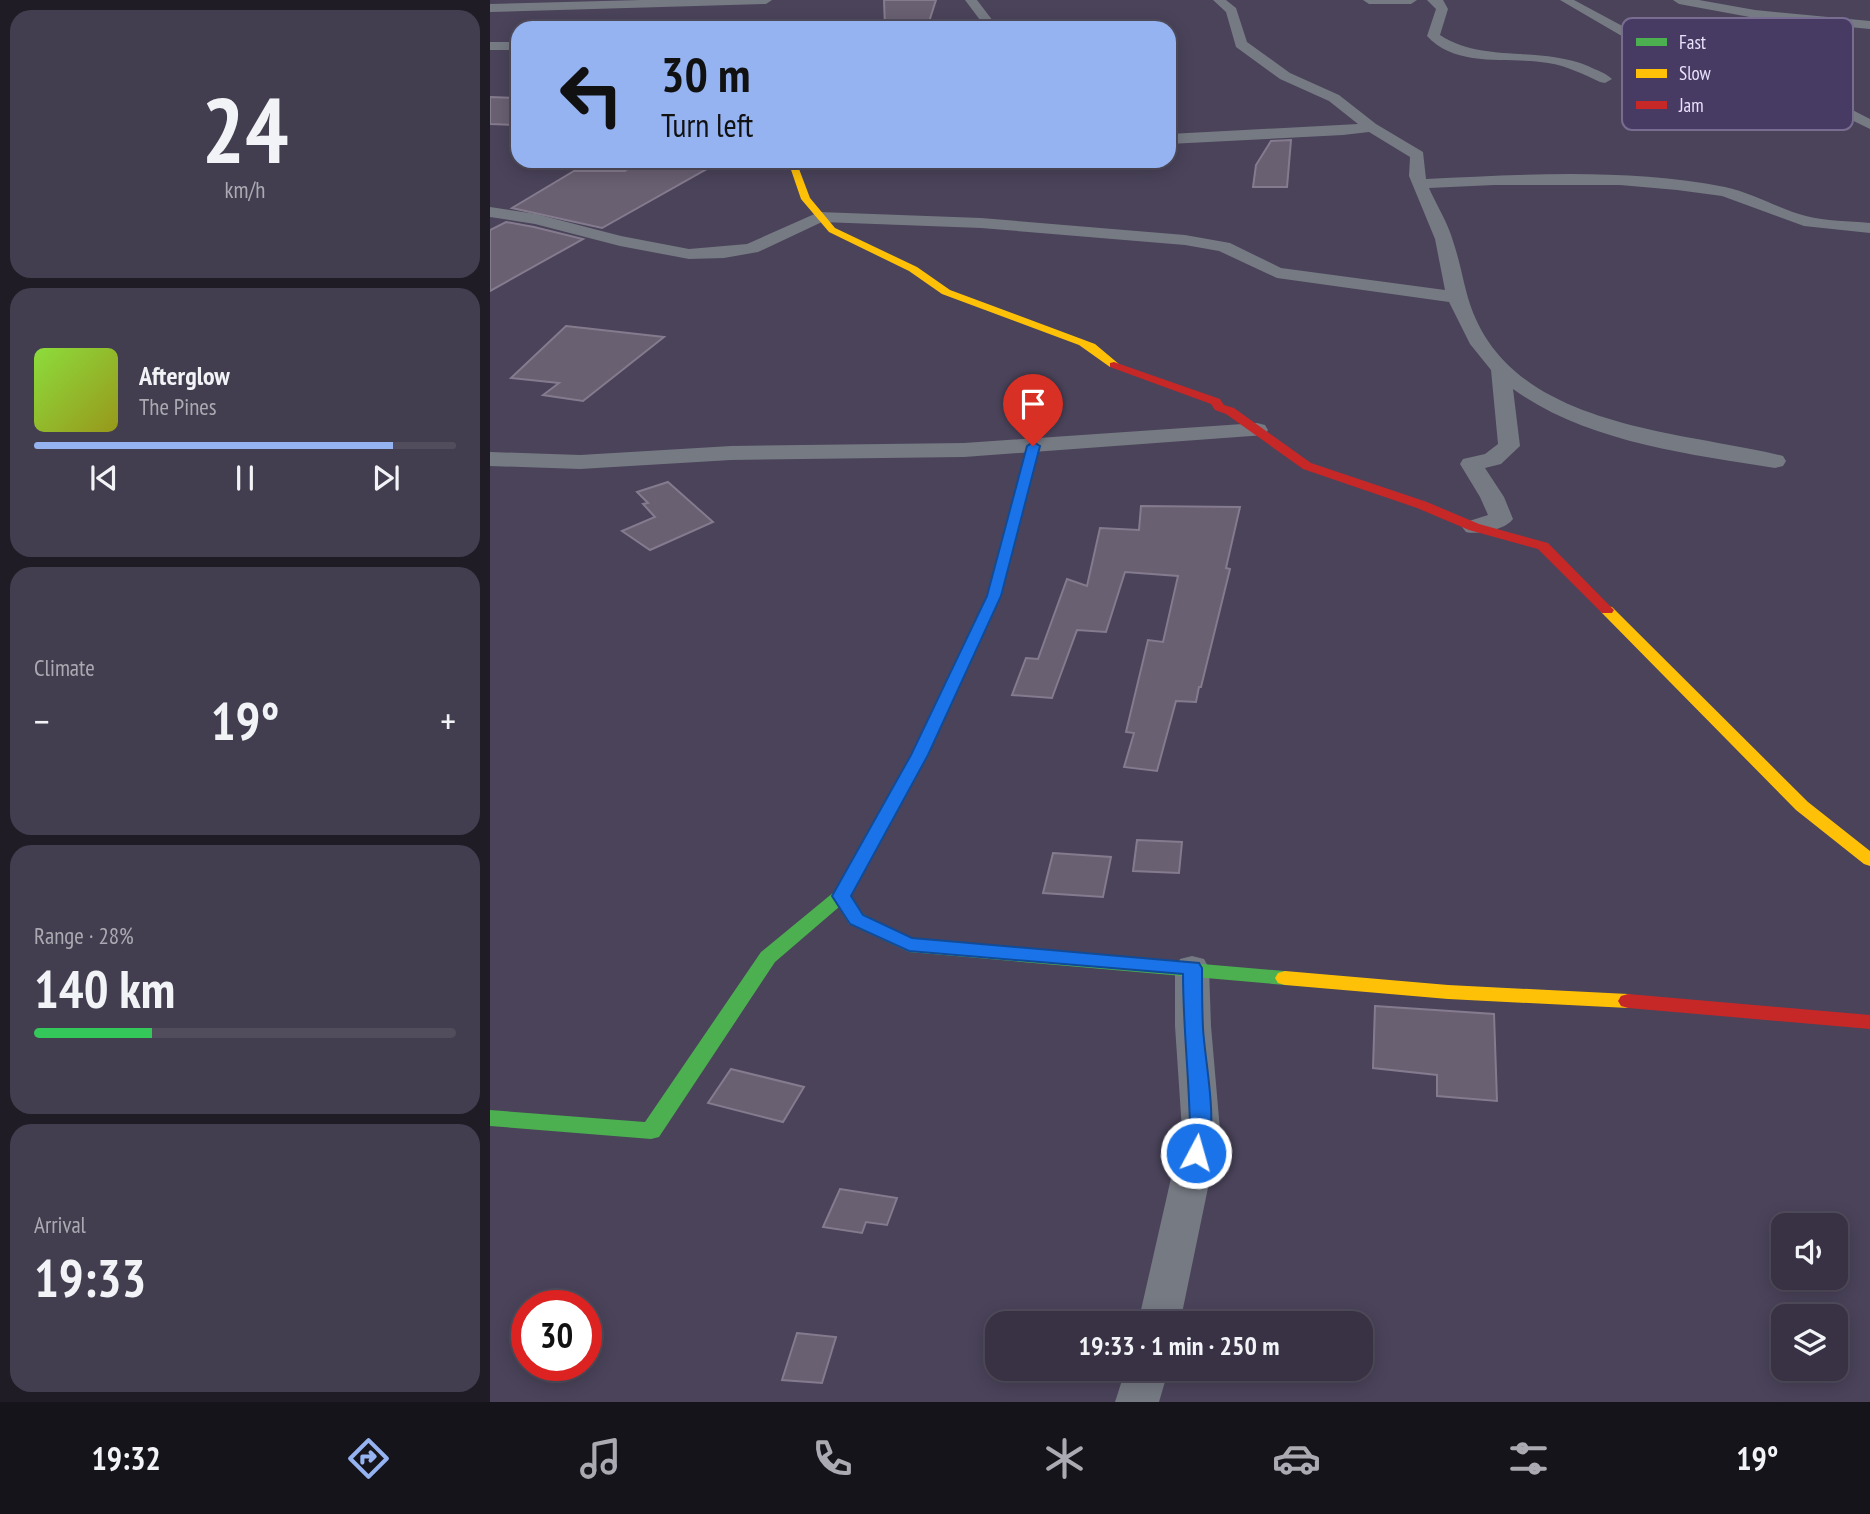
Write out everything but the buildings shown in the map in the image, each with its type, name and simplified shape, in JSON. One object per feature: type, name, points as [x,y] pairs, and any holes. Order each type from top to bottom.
[{"type":"street","points":[[490,20],[496,5],[766,0]]},
{"type":"street","points":[[971,0],[987,21]]},
{"type":"street","points":[[1219,0],[1232,11],[1238,42],[1285,76],[1334,98],[1371,127],[1418,155],[1416,163],[1420,184],[1425,202],[1438,219],[1457,298],[1479,343],[1501,370],[1541,398],[1595,420],[1684,447],[1775,461]]},
{"type":"street","points":[[1369,0],[1411,0]]},
{"type":"street","points":[[1433,0],[1439,3],[1442,9],[1433,36],[1452,49],[1482,55],[1549,59],[1584,67],[1605,79]]},
{"type":"street","points":[[1566,0],[1622,29]]},
{"type":"street","points":[[1679,0],[1755,14],[1797,18]]},
{"type":"street","points":[[490,46],[511,46]]},
{"type":"street","points":[[1853,116],[1870,124]]},
{"type":"street","points":[[1176,139],[1343,131],[1371,127]]},
{"type":"street","points":[[795,168],[806,199],[832,230],[913,269],[946,292],[1030,321],[1040,329],[1097,350],[1105,360],[1115,365],[1216,402],[1219,407],[1230,411],[1307,466],[1422,505],[1474,527],[1543,546],[1802,806],[1870,860]]},
{"type":"street","points":[[1420,184],[1494,180],[1570,183],[1620,180],[1677,185],[1725,192],[1804,221],[1870,228]]},
{"type":"street","points":[[490,212],[536,219],[620,242],[689,254],[724,253],[752,248],[819,217],[981,223],[1185,240],[1224,247],[1277,273],[1457,298]]},
{"type":"street","points":[[1474,527],[1501,519],[1492,497],[1471,464],[1493,459],[1509,446],[1501,370]]},
{"type":"street","points":[[490,459],[580,461],[731,453],[799,454],[1033,446],[1257,430]]},
{"type":"street","points":[[490,1118],[651,1131],[768,957],[841,896],[919,755],[994,596],[1033,446]]},
{"type":"street","points":[[841,896],[856,919],[909,944],[1448,992],[1614,1000],[1870,1022]]},
{"type":"street","points":[[1162,1311],[1201,1130],[1193,1026],[1192,968]]},
{"type":"street","points":[[1137,1402],[1144,1381]]},
{"type":"traffic: fast","points":[[490,1118],[651,1131],[768,957],[841,896],[886,815]]},
{"type":"traffic: fast","points":[[841,896],[856,919],[909,945],[1285,978]]},
{"type":"traffic: slow","points":[[795,168],[806,199],[832,230],[913,269],[946,292],[1083,343],[1114,365]]},
{"type":"traffic: slow","points":[[886,815],[919,755],[994,596],[1033,446]]},
{"type":"traffic: slow","points":[[1607,610],[1802,806],[1870,860]]},
{"type":"traffic: slow","points":[[1285,978],[1448,992],[1628,1001]]},
{"type":"traffic: jam","points":[[1114,365],[1216,402],[1219,407],[1230,411],[1307,466],[1422,505],[1474,527],[1543,546],[1607,610]]},
{"type":"traffic: jam","points":[[1628,1001],[1870,1022]]},
{"type":"route","points":[[1033,446],[994,596],[919,755],[841,896],[856,919],[909,944],[1192,968],[1193,1026],[1201,1130],[1196,1153]]}]
